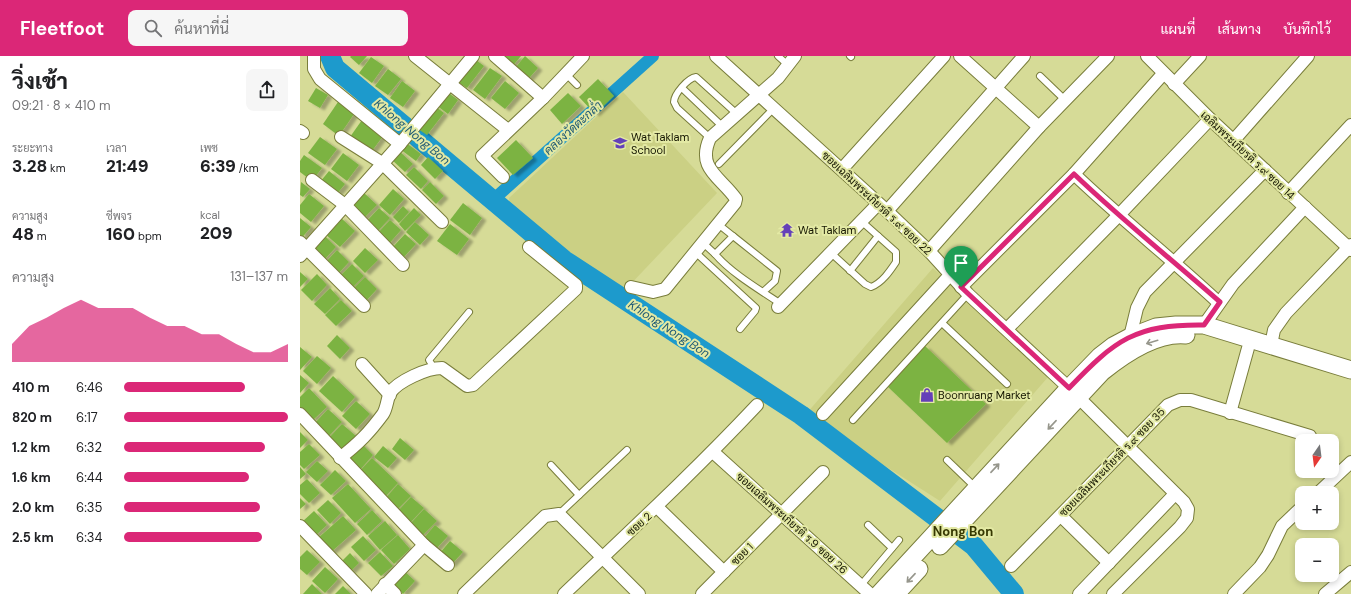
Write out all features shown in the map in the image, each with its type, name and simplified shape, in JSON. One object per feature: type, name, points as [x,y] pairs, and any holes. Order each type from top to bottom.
[{"type":"main road","points":[[879,594],[928,542],[955,520],[1074,392],[1100,356],[1130,337],[1156,327],[1204,325],[1351,370]]},
{"type":"main road","points":[[896,594],[945,541],[955,520],[976,488],[1074,392],[1122,356],[1146,344],[1178,334],[1206,337],[1248,348],[1351,381]]},
{"type":"street","points":[[314,56],[314,69],[320,79],[401,142]]},
{"type":"street","points":[[415,56],[508,130]]},
{"type":"street","points":[[364,306],[303,248],[345,205],[401,142],[473,56]]},
{"type":"street","points":[[495,56],[543,98]]},
{"type":"street","name":"ซอยเฉลิมพระเกียรติ ร.๙ ซอย 22","points":[[716,56],[842,169],[928,251],[965,290],[1074,392],[1129,446],[1188,509],[1187,518],[1180,527],[1113,594]]},
{"type":"street","points":[[842,169],[944,56]]},
{"type":"street","points":[[960,56],[1040,127]]},
{"type":"street","points":[[779,305],[860,220],[882,207],[1024,56]]},
{"type":"street","points":[[928,251],[1040,127],[1108,56]]},
{"type":"street","name":"เฉลิมพระเกียรติ ร.๙ ซอย 14","points":[[1148,56],[1163,74],[1233,141],[1288,193],[1350,248]]},
{"type":"street","points":[[1174,84],[1200,56]]},
{"type":"street","points":[[1233,141],[1308,56]]},
{"type":"street","points":[[504,177],[482,156],[543,98],[566,74],[577,58]]},
{"type":"street","points":[[631,287],[653,292],[665,288],[698,246],[718,224],[736,199],[707,165],[705,149],[710,138],[759,94],[792,61]]},
{"type":"street","points":[[965,290],[1074,174],[1163,74]]},
{"type":"street","points":[[1006,329],[1118,216],[1210,119]]},
{"type":"street","points":[[1288,193],[1351,125]]},
{"type":"street","points":[[341,137],[382,163],[442,222]]},
{"type":"street","points":[[1130,337],[1137,308],[1144,292],[1265,170]]},
{"type":"street","points":[[1074,174],[1118,216],[1174,261],[1220,302]]},
{"type":"street","points":[[312,180],[345,205],[403,265]]},
{"type":"street","points":[[1204,325],[1233,284],[1305,207]]},
{"type":"street","points":[[340,458],[362,441],[370,431],[385,411],[390,394],[396,387],[434,368],[442,368],[467,386],[473,385],[576,289],[576,285],[529,247]]},
{"type":"street","points":[[1271,345],[1274,330],[1286,313],[1350,248]]},
{"type":"street","points":[[823,414],[950,275]]},
{"type":"street","points":[[1230,413],[1248,348]]},
{"type":"street","points":[[362,364],[390,394]]},
{"type":"street","name":"ซอยเฉลิมพระเกียรติ ร.๙ ซอย 35","points":[[1011,566],[1129,446],[1168,404],[1180,400],[1191,400],[1303,434]]},
{"type":"street","name":"ซอย 2","points":[[564,594],[657,507],[713,452],[757,405]]},
{"type":"street","points":[[300,414],[424,545],[448,566]]},
{"type":"street","name":"ซอยเฉลิมพระเกียรติ ร.9 ซอย 26","points":[[713,452],[870,594]]},
{"type":"street","points":[[1325,486],[1351,462]]},
{"type":"street","name":"ซอย 1","points":[[702,594],[823,472]]},
{"type":"street","points":[[1079,594],[1175,494]]},
{"type":"street","points":[[657,507],[724,572]]},
{"type":"street","points":[[464,594],[545,516],[559,514],[639,594]]},
{"type":"street","points":[[1234,594],[1260,567],[1268,555],[1282,526],[1295,514]]},
{"type":"street","points":[[1061,516],[1108,563]]},
{"type":"street","points":[[300,526],[366,594]]},
{"type":"street","points":[[376,594],[424,545]]},
{"type":"street","points":[[1325,594],[1351,572]]},
{"type":"street","points":[[385,584],[395,594]]},
{"type":"lane","points":[[778,56],[792,61]]},
{"type":"lane","points":[[566,74],[578,85]]},
{"type":"lane","points":[[1040,76],[1065,100]]},
{"type":"lane","points":[[710,138],[675,106],[674,99],[691,79],[696,77],[737,114]]},
{"type":"lane","points":[[682,88],[723,127]]},
{"type":"lane","points":[[719,164],[774,108]]},
{"type":"lane","points":[[830,252],[850,271],[871,287],[876,285],[887,274],[896,262],[896,252],[860,220]]},
{"type":"lane","points":[[718,224],[777,271],[775,281],[763,292]]},
{"type":"lane","points":[[715,254],[733,236]]},
{"type":"lane","points":[[850,271],[878,236]]},
{"type":"lane","points":[[698,246],[715,254],[779,305]]},
{"type":"lane","points":[[698,246],[756,308],[740,329]]},
{"type":"lane","points":[[852,420],[942,323],[965,290]]},
{"type":"lane","points":[[434,368],[429,360],[469,312]]},
{"type":"lane","points":[[942,323],[1007,384]]},
{"type":"lane","points":[[559,514],[628,450]]},
{"type":"lane","points":[[947,460],[976,488]]},
{"type":"lane","points":[[551,465],[579,494]]},
{"type":"lane","points":[[868,526],[892,548]]},
{"type":"lane","points":[[861,585],[899,540]]},
{"type":"shaded area","name":"Wat Taklam School","points":[[623,92],[717,193],[626,289],[582,261],[510,208],[509,198]]},
{"type":"shaded area","name":"Boonruang Market","points":[[933,268],[1049,376],[940,501],[806,414]]},
{"type":"building","points":[[367,56],[359,65],[350,57]]},
{"type":"building","points":[[498,56],[521,56],[511,68]]},
{"type":"building","points":[[525,56],[538,68],[524,84],[511,73]]},
{"type":"building","points":[[371,57],[384,66],[372,83],[359,73]]},
{"type":"building","points":[[472,57],[484,66],[467,88],[455,80]]},
{"type":"building","points":[[490,68],[502,76],[485,99],[473,90]]},
{"type":"building","points":[[388,69],[401,79],[388,95],[375,86]]},
{"type":"building","points":[[598,79],[614,96],[595,114],[579,97]]},
{"type":"building","points":[[402,81],[415,91],[403,107],[390,98]]},
{"type":"building","points":[[505,81],[519,93],[505,109],[491,98]]},
{"type":"building","points":[[316,88],[328,95],[320,108],[308,101]]},
{"type":"building","points":[[446,91],[458,100],[448,114],[436,105]]},
{"type":"building","points":[[568,93],[581,106],[562,124],[550,110]]},
{"type":"building","points":[[338,102],[354,114],[339,136],[323,124]]},
{"type":"building","points":[[432,104],[444,113],[427,135],[415,127]]},
{"type":"building","points":[[362,120],[383,136],[366,159],[345,144]]},
{"type":"building","points":[[320,137],[337,149],[325,165],[308,153]]},
{"type":"building","points":[[516,140],[533,158],[513,175],[497,158]]},
{"type":"building","points":[[405,142],[421,154],[416,161],[400,149]]},
{"type":"building","points":[[398,150],[413,164],[405,172],[390,158]]},
{"type":"building","points":[[343,153],[359,165],[347,181],[331,169]]},
{"type":"building","points":[[304,155],[322,168],[312,181],[300,172],[300,161]]},
{"type":"building","points":[[428,157],[443,171],[435,179],[421,165]]},
{"type":"building","points":[[414,167],[428,181],[421,189],[406,175]]},
{"type":"building","points":[[329,171],[345,184],[336,195],[320,182]]},
{"type":"building","points":[[301,182],[310,189],[303,197],[300,195]]},
{"type":"building","points":[[430,182],[444,196],[436,204],[422,190]]},
{"type":"building","points":[[393,189],[404,199],[390,215],[379,205]]},
{"type":"building","points":[[363,192],[377,205],[363,219],[349,206]]},
{"type":"building","points":[[309,194],[324,206],[311,222],[300,213],[300,205]]},
{"type":"building","points":[[463,203],[482,218],[470,235],[450,220]]},
{"type":"building","points":[[403,206],[409,212],[399,223],[393,217]]},
{"type":"building","points":[[379,208],[390,218],[376,233],[365,223]]},
{"type":"building","points":[[414,208],[421,215],[405,231],[399,224]]},
{"type":"building","points":[[340,217],[355,231],[340,247],[325,234]]},
{"type":"building","points":[[300,218],[311,227],[300,240]]},
{"type":"building","points":[[390,220],[401,230],[387,246],[376,235]]},
{"type":"building","points":[[415,222],[429,235],[420,245],[406,232]]},
{"type":"building","points":[[450,224],[469,239],[457,255],[437,241]]},
{"type":"building","points":[[405,234],[416,244],[402,259],[391,249]]},
{"type":"building","points":[[324,235],[336,247],[324,260],[312,248]]},
{"type":"building","points":[[365,248],[378,260],[365,273],[353,261]]},
{"type":"building","points":[[337,250],[349,262],[337,275],[325,263]]},
{"type":"building","points":[[352,264],[364,276],[351,289],[339,277]]},
{"type":"building","points":[[300,272],[308,279],[300,287]]},
{"type":"building","points":[[317,274],[327,285],[312,301],[301,290]]},
{"type":"building","points":[[365,277],[377,289],[365,302],[352,290]]},
{"type":"building","points":[[330,288],[340,299],[325,314],[314,304]]},
{"type":"building","points":[[341,300],[352,311],[336,326],[325,315]]},
{"type":"building","points":[[337,335],[350,348],[340,359],[327,346]]},
{"type":"building","points":[[925,346],[986,404],[947,443],[887,386]]},
{"type":"building","points":[[300,347],[312,357],[300,370]]},
{"type":"building","points":[[317,356],[331,368],[317,384],[303,371]]},
{"type":"building","points":[[300,375],[309,383],[300,393]]},
{"type":"building","points":[[333,376],[355,397],[342,412],[319,391]]},
{"type":"building","points":[[309,388],[327,407],[313,420],[300,407],[300,397]]},
{"type":"building","points":[[356,401],[370,414],[356,429],[342,416]]},
{"type":"building","points":[[328,409],[342,422],[328,437],[314,424]]},
{"type":"building","points":[[342,424],[356,436],[341,452],[328,439]]},
{"type":"building","points":[[300,432],[308,440],[300,448]]},
{"type":"building","points":[[400,438],[414,450],[405,460],[392,449]]},
{"type":"building","points":[[360,442],[373,455],[359,471],[345,458]]},
{"type":"building","points":[[309,444],[320,455],[304,469],[300,465],[300,452]]},
{"type":"building","points":[[383,446],[397,458],[388,468],[374,457]]},
{"type":"building","points":[[372,458],[398,483],[384,498],[357,474]]},
{"type":"building","points":[[317,461],[328,471],[317,482],[306,472]]},
{"type":"building","points":[[300,467],[306,474],[300,479]]},
{"type":"building","points":[[335,470],[346,481],[331,495],[320,485]]},
{"type":"building","points":[[307,479],[320,493],[309,503],[300,494],[300,485]]},
{"type":"building","points":[[348,484],[371,509],[355,523],[332,498]]},
{"type":"building","points":[[398,484],[411,496],[396,511],[384,500]]},
{"type":"building","points":[[411,497],[424,508],[409,524],[397,512]]},
{"type":"building","points":[[300,498],[306,504],[300,509]]},
{"type":"building","points":[[328,500],[341,513],[330,524],[317,510]]},
{"type":"building","points":[[424,509],[437,521],[422,536],[410,524]]},
{"type":"building","points":[[372,510],[382,521],[367,535],[357,524]]},
{"type":"building","points":[[314,511],[327,525],[315,536],[302,522]]},
{"type":"building","points":[[343,516],[356,530],[330,553],[317,539]]},
{"type":"building","points":[[385,521],[397,535],[380,550],[368,536]]},
{"type":"building","points":[[435,525],[448,536],[436,549],[424,538]]},
{"type":"building","points":[[398,535],[410,549],[394,564],[381,550]]},
{"type":"building","points":[[363,536],[376,550],[364,561],[351,547]]},
{"type":"building","points":[[450,541],[463,552],[451,565],[439,554]]},
{"type":"building","points":[[307,550],[320,562],[307,575],[300,569],[300,557]]},
{"type":"building","points":[[380,552],[393,566],[381,576],[368,563]]},
{"type":"building","points":[[350,553],[359,563],[350,572],[341,562]]},
{"type":"building","points":[[325,567],[338,579],[325,593],[312,581]]},
{"type":"building","points":[[402,569],[415,581],[403,594],[391,582]]},
{"type":"building","points":[[312,584],[322,594],[303,594]]},
{"type":"building","points":[[343,586],[351,594],[335,594]]},
{"type":"waterway","name":"Khlong Nong Bon","points":[[330,56],[335,68],[564,260],[801,415],[974,546],[1014,594]]},
{"type":"waterway","name":"คลองวัดตะกล่ำ","points":[[494,199],[653,56]]},
{"type":"place","name":"Wat Taklam School","points":[[620,143]]},
{"type":"place","name":"Wat Taklam","points":[[787,230]]},
{"type":"place","name":"Boonruang Market","points":[[927,395]]},
{"type":"district","name":"Nong Bon","points":[[963,531]]},
{"type":"route","points":[[1074,174],[1118,216],[1174,261],[1220,302],[1204,325],[1156,327],[1130,337],[1113,346],[1100,356],[1069,388],[961,287],[1074,174]]}]
